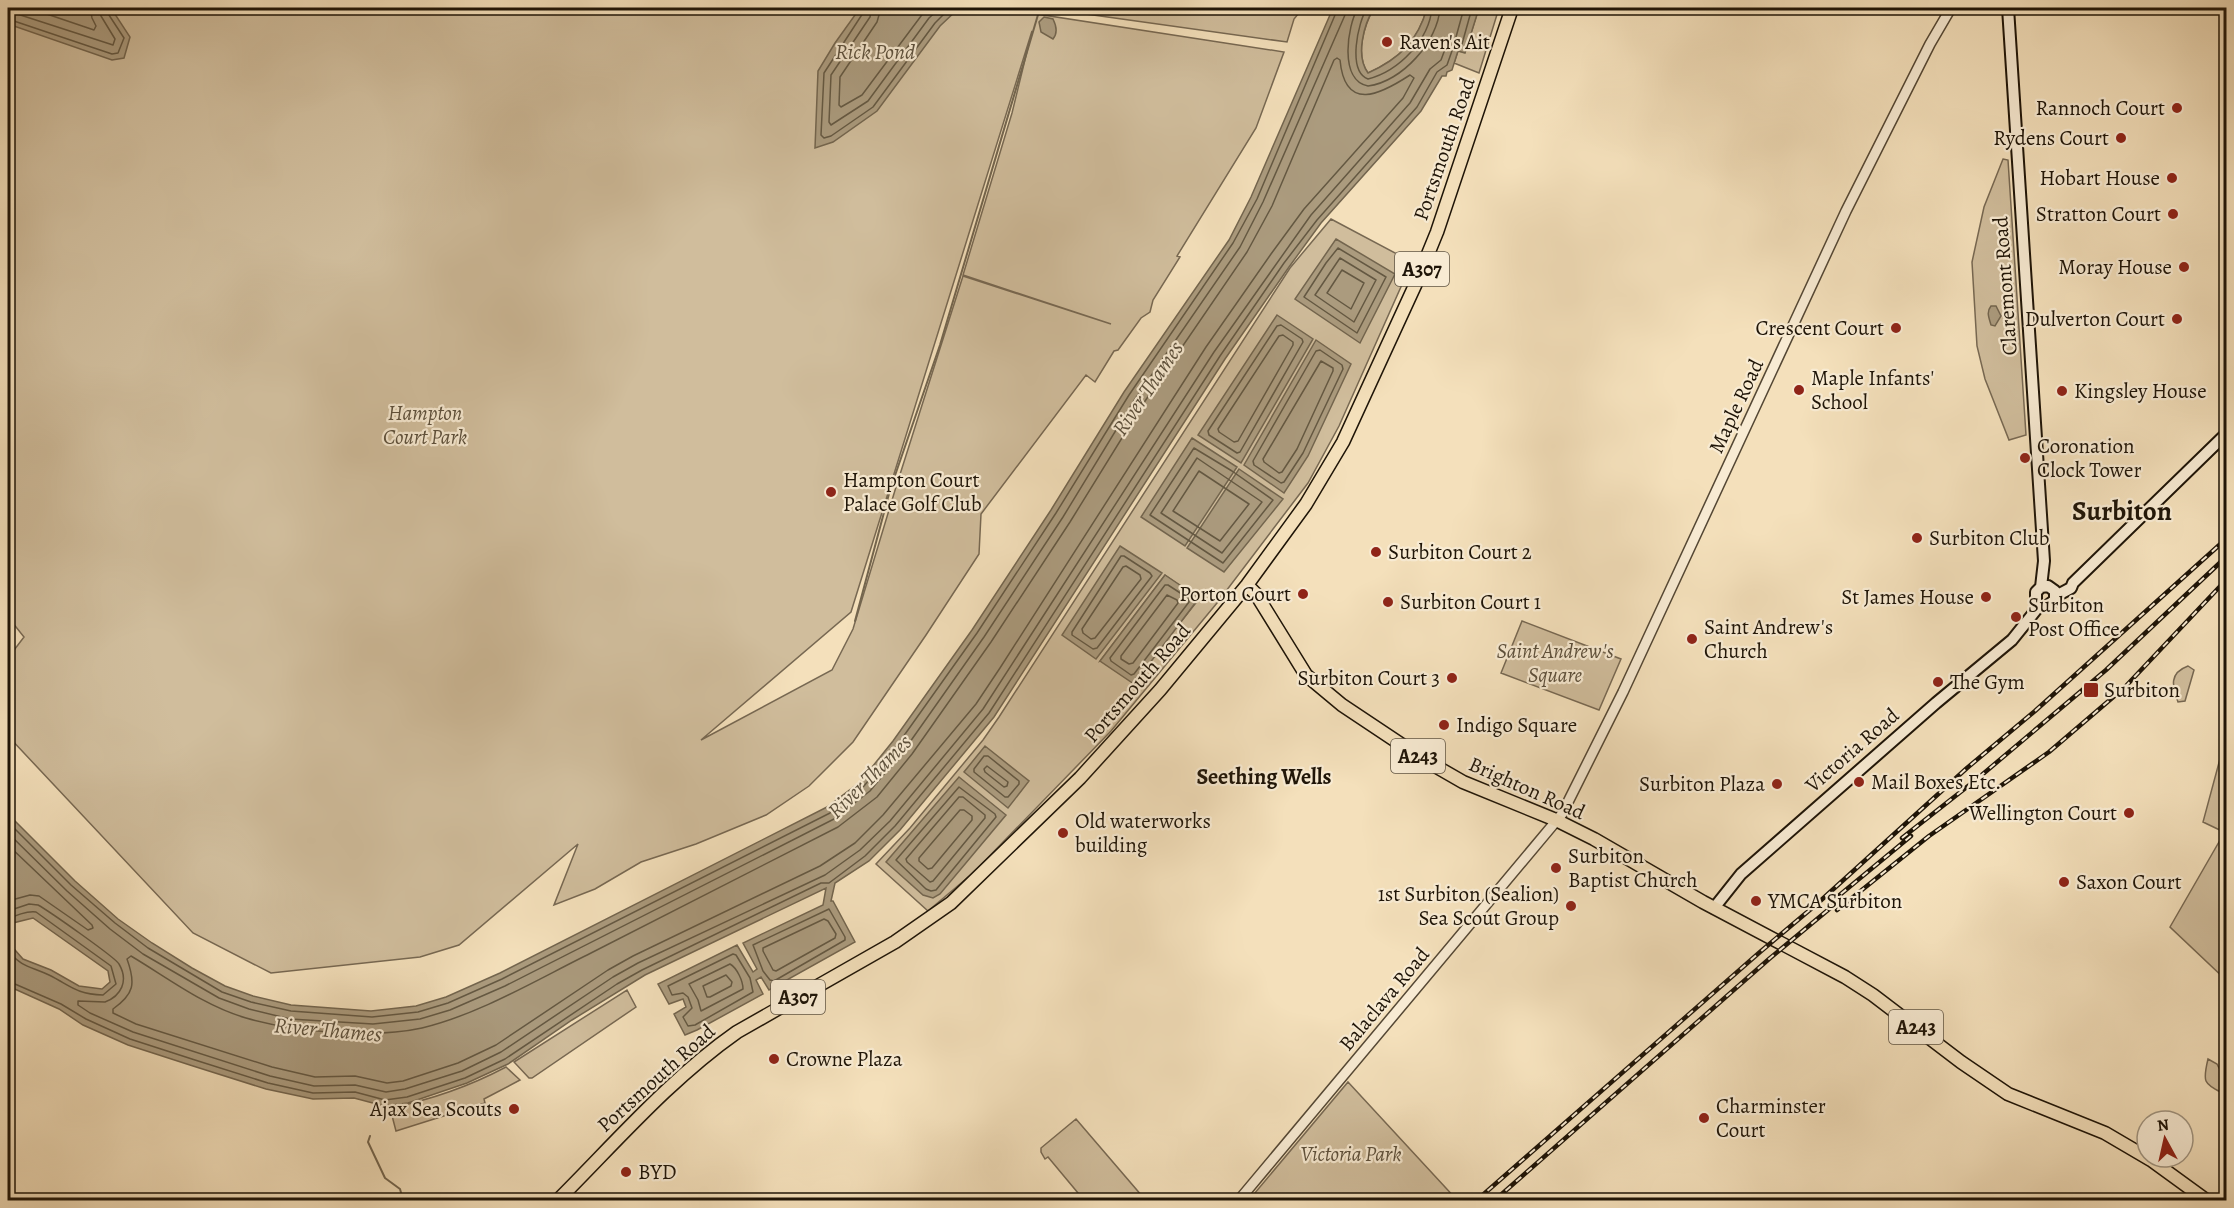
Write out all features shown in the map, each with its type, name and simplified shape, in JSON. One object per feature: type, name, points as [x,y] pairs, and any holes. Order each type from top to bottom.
[{"type":"main road","name":"Portsmouth Road","points":[[558,1200],[665,1092],[718,1046],[737,1032],[913,931],[976,881],[1080,778],[1160,690],[1247,585],[1317,488],[1356,414],[1437,232],[1512,8]]},
{"type":"main road","name":"Claremont Road","points":[[2008,8],[2044,561],[2050,590],[2036,592],[2042,604]]},
{"type":"main road","name":"Victoria Road","points":[[1714,908],[1733,882],[1750,866],[1936,703],[2012,640],[2023,628],[2043,614],[2042,604],[2053,603],[2050,590],[2071,588],[2073,583],[2226,434]]},
{"type":"main road","name":"Brighton Road","points":[[1247,585],[1256,594],[1306,675],[1332,698],[1423,759],[1463,782],[1557,820],[1805,956],[1867,991],[2001,1090],[2024,1102],[2105,1133],[2151,1160],[2206,1200]]},
{"type":"street","name":"Maple Road","points":[[1557,820],[1623,692],[1846,211],[1934,36],[1951,8]]},
{"type":"street","name":"Balaclava Road","points":[[1239,1200],[1557,820]]},
{"type":"green space","name":"Hampton Court Park","points":[[8,8],[1038,8],[1037,14],[1284,52],[1256,128],[1177,256],[1180,257],[1153,300],[1150,312],[1141,318],[1118,350],[1114,351],[1095,382],[1086,375],[981,514],[979,554],[853,742],[809,786],[766,815],[696,844],[641,862],[595,889],[554,905],[578,844],[459,945],[420,957],[271,973],[193,933],[8,736],[8,658],[24,637],[8,617]],"holes":[[[1032,31],[1012,113],[963,275],[1111,324],[963,276],[853,629],[832,670],[701,740],[851,612]]]},
{"type":"green space","points":[[1043,8],[1303,8],[1294,19],[1287,42]]},
{"type":"green space","name":"Raven's Ait","points":[[1374,8],[1427,8],[1418,31],[1406,48],[1389,62],[1368,73],[1362,58],[1362,40]]},
{"type":"green space","points":[[1479,8],[1499,8],[1479,73],[1454,63],[1458,51],[1465,52]]},
{"type":"green space","points":[[2003,159],[2008,160],[2026,435],[2009,440],[1985,379],[1977,346],[1972,262],[1984,207]]},
{"type":"green space","points":[[1331,219],[1412,262],[1339,426],[1308,483],[1217,603],[1111,731],[973,873],[928,911],[876,864],[910,828],[983,740],[999,717],[1290,268]],"holes":[[[1165,575],[1199,599],[1172,633],[1100,661]]]},
{"type":"green space","name":"Saint Andrew's Square","points":[[1522,621],[1621,659],[1599,710],[1501,673]]},
{"type":"green space","points":[[2188,666],[2194,670],[2185,701],[2178,702],[2174,691],[2175,676]]},
{"type":"green space","points":[[2226,722],[2226,833],[2203,822],[2224,744],[2221,743]]},
{"type":"green space","points":[[2223,835],[2226,837],[2226,980],[2170,927]]},
{"type":"green space","points":[[627,990],[636,1007],[532,1078],[529,1078],[514,1062]]},
{"type":"green space","points":[[2208,1059],[2226,1072],[2226,1095],[2206,1082]]},
{"type":"green space","points":[[506,1067],[520,1080],[484,1099],[485,1103],[396,1131],[390,1108],[450,1092]]},
{"type":"green space","name":"Victoria Park","points":[[1348,1082],[1457,1200],[1249,1200]]},
{"type":"green space","points":[[1076,1119],[1144,1200],[1080,1200],[1078,1193],[1048,1157],[1045,1159],[1041,1148]]},
{"type":"water","points":[[8,8],[111,8],[130,37],[124,58],[112,60],[8,24]]},
{"type":"water","name":"Rick Pond","points":[[860,8],[959,8],[940,26],[877,111],[833,142],[815,148],[818,71]]},
{"type":"water","name":"River Thames","points":[[1333,8],[1374,8],[1362,40],[1362,58],[1368,73],[1389,62],[1406,48],[1418,30],[1427,8],[1479,8],[1465,53],[1458,51],[1452,70],[1447,72],[1446,76],[1442,76],[1421,111],[1321,223],[1289,267],[1225,359],[994,717],[900,830],[869,861],[835,883],[831,901],[855,942],[769,990],[761,977],[756,980],[763,994],[685,1035],[674,1014],[686,1007],[683,999],[669,1004],[658,984],[737,945],[753,972],[757,969],[743,943],[823,905],[826,888],[645,975],[572,1020],[508,1064],[467,1083],[408,1103],[384,1106],[354,1098],[313,1099],[266,1089],[193,1066],[128,1045],[83,1025],[59,1009],[8,986],[8,942],[23,959],[51,970],[79,986],[102,989],[110,982],[108,971],[33,918],[13,923],[8,934],[8,814],[75,881],[118,919],[152,943],[225,986],[253,996],[291,1005],[371,1011],[416,1006],[446,997],[500,973],[827,807],[860,782],[893,741],[972,630],[1051,510],[1124,392],[1229,240],[1251,197]]},
{"type":"water","points":[[1044,17],[1054,21],[1056,32],[1053,39],[1041,32],[1039,22]]},
{"type":"water","points":[[1336,239],[1395,274],[1360,343],[1295,299]]},
{"type":"water","points":[[1991,306],[1996,306],[2001,316],[1995,326],[1991,325],[1989,317]]},
{"type":"water","points":[[1277,315],[1313,339],[1241,463],[1198,435]]},
{"type":"water","points":[[1316,340],[1351,364],[1308,456],[1284,493],[1244,465]]},
{"type":"water","points":[[1192,438],[1237,467],[1185,546],[1141,517]]},
{"type":"water","points":[[1239,469],[1283,499],[1224,572],[1187,548]]},
{"type":"water","points":[[1120,546],[1162,573],[1096,659],[1062,635]]},
{"type":"water","points":[[1165,575],[1199,598],[1134,684],[1100,661]]},
{"type":"water","points":[[985,746],[1029,781],[1008,808],[964,772]]},
{"type":"water","points":[[959,777],[1006,815],[940,894],[933,898],[923,895],[886,862]]},
{"type":"waterway","points":[[855,621],[890,490],[940,345],[1040,8]]},
{"type":"waterway","points":[[374,1116],[375,1110]]},
{"type":"waterway","points":[[370,1136],[368,1142],[385,1178],[400,1189],[403,1200]]},
{"type":"railway","points":[[1477,1200],[1818,903],[2226,539]]},
{"type":"railway","points":[[1902,838],[1977,779],[2106,670],[2226,557]]},
{"type":"railway","points":[[1837,910],[1929,836],[2049,752],[2125,687],[2226,580]]},
{"type":"railway","points":[[1830,903],[1911,836]]},
{"type":"railway","points":[[1495,1200],[1769,959],[1840,900]]},
{"type":"place","name":"Raven's Ait","points":[[1387,42]]},
{"type":"place","name":"Rannoch Court","points":[[2177,108]]},
{"type":"place","name":"Rydens Court","points":[[2121,138]]},
{"type":"place","name":"Hobart House","points":[[2172,178]]},
{"type":"place","name":"Stratton Court","points":[[2173,214]]},
{"type":"place","name":"Moray House","points":[[2184,267]]},
{"type":"place","name":"Dulverton Court","points":[[2177,319]]},
{"type":"place","name":"Crescent Court","points":[[1896,328]]},
{"type":"place","name":"Maple Infants' School","points":[[1799,390]]},
{"type":"place","name":"Kingsley House","points":[[2062,391]]},
{"type":"place","name":"Coronation Clock Tower","points":[[2025,458]]},
{"type":"place","name":"Hampton Court Palace Golf Club","points":[[831,492]]},
{"type":"place","name":"Surbiton Club","points":[[1917,538]]},
{"type":"place","name":"Surbiton Court 2","points":[[1376,552]]},
{"type":"place","name":"Porton Court","points":[[1303,594]]},
{"type":"place","name":"St James House","points":[[1986,597]]},
{"type":"place","name":"Surbiton Court 1","points":[[1388,602]]},
{"type":"place","name":"Surbiton Post Office","points":[[2016,617]]},
{"type":"place","name":"Saint Andrew's Church","points":[[1692,639]]},
{"type":"place","name":"Surbiton Court 3","points":[[1452,678]]},
{"type":"place","name":"The Gym","points":[[1938,682]]},
{"type":"place","name":"Surbiton","points":[[2091,690]]},
{"type":"place","name":"Indigo Square","points":[[1444,725]]},
{"type":"place","name":"Mail Boxes Etc.","points":[[1859,782]]},
{"type":"place","name":"Surbiton Plaza","points":[[1777,784]]},
{"type":"place","name":"Wellington Court","points":[[2129,813]]},
{"type":"place","name":"Old waterworks building","points":[[1063,833]]},
{"type":"place","name":"Surbiton Baptist Church","points":[[1556,868]]},
{"type":"place","name":"Saxon Court","points":[[2064,882]]},
{"type":"place","name":"YMCA Surbiton","points":[[1756,901]]},
{"type":"place","name":"1st Surbiton (Sealion) Sea Scout Group","points":[[1571,906]]},
{"type":"place","name":"Crowne Plaza","points":[[774,1059]]},
{"type":"place","name":"Ajax Sea Scouts","points":[[514,1109]]},
{"type":"place","name":"Charminster Court","points":[[1704,1118]]},
{"type":"place","name":"BYD","points":[[626,1172]]},
{"type":"district","name":"Surbiton","points":[[2122,511]]},
{"type":"district","name":"Seething Wells","points":[[1264,776]]}]
